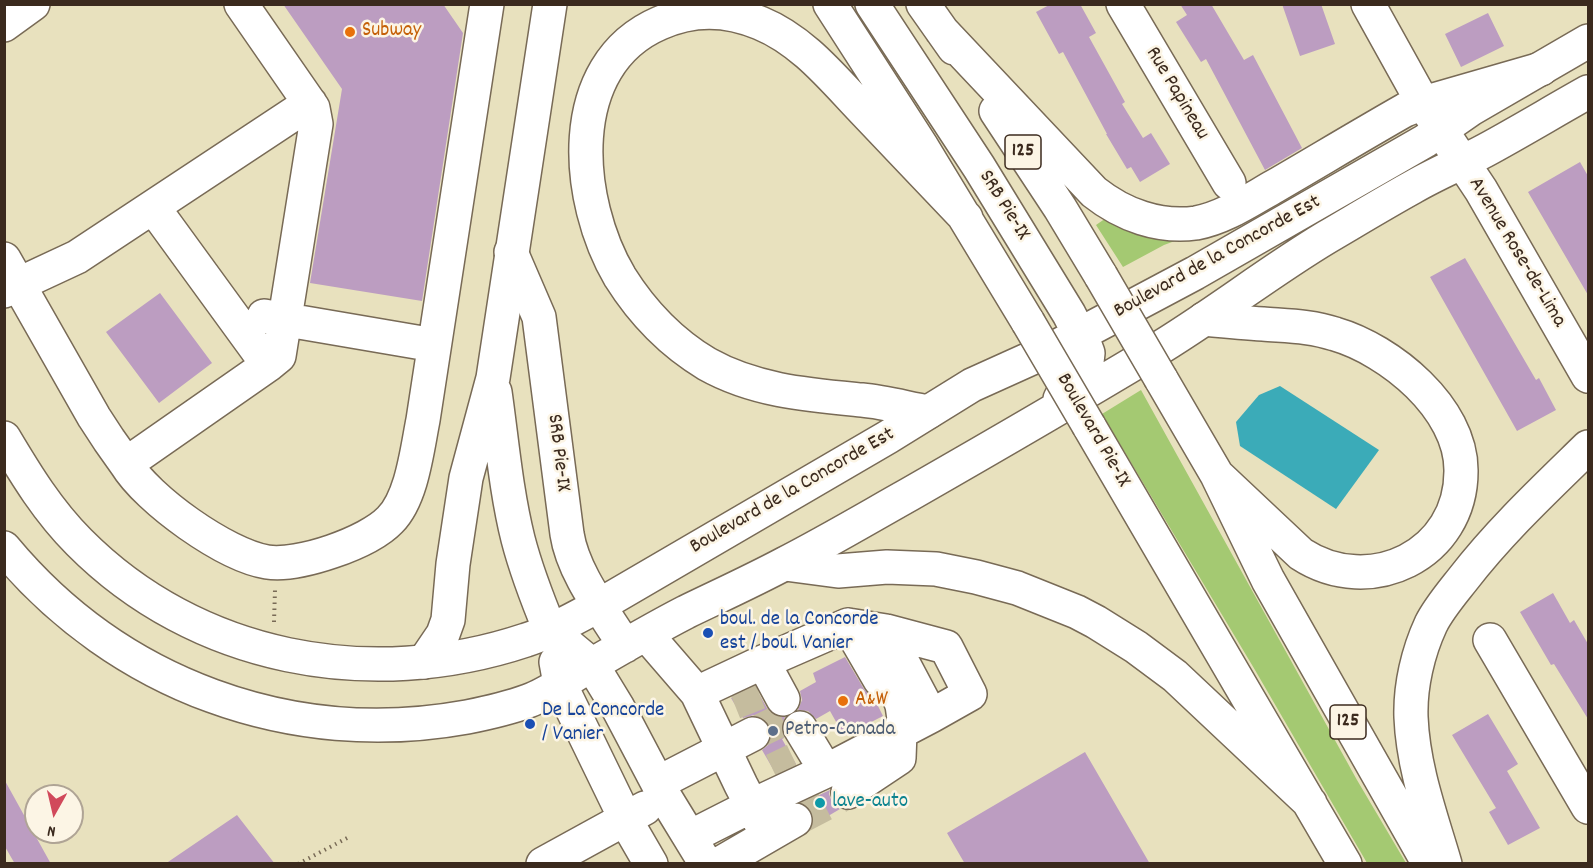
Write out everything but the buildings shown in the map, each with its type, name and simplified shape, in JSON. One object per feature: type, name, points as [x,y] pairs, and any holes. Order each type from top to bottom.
[{"type":"main road","points":[[4,25],[33,4]]},
{"type":"main road","points":[[126,464],[279,356],[316,124],[310,103],[241,4]]},
{"type":"main road","points":[[310,103],[77,257],[9,278],[94,417],[140,483],[166,506],[213,538],[242,554],[275,563],[299,561],[330,552],[377,529],[390,520],[398,510],[405,494],[423,420],[487,4]]},
{"type":"main road","points":[[424,662],[443,634],[448,620],[453,564],[466,478],[493,378],[550,4]]},
{"type":"main road","name":"Boulevard Pie-IX","points":[[830,4],[966,218],[1345,864]]},
{"type":"main road","name":"SRB Pie-IX","points":[[872,4],[979,167],[1080,334],[1088,353],[1088,362],[1071,378],[1053,411]]},
{"type":"main road","name":"125","points":[[923,4],[1060,208],[1101,276],[1216,475],[1268,580],[1429,864]]},
{"type":"main road","name":"Rue Papineau","points":[[1123,4],[1229,183]]},
{"type":"main road","points":[[1368,4],[1423,103]]},
{"type":"main road","points":[[928,412],[864,400],[807,396],[776,390],[745,380],[709,364],[660,328],[638,303],[619,275],[604,244],[593,210],[585,156],[587,125],[594,96],[614,58],[632,40],[654,25],[680,15],[694,13],[719,12],[744,18],[770,28],[803,50],[830,75],[966,218]]},
{"type":"main road","points":[[942,31],[1094,192],[1121,210],[1163,223],[1196,223],[1224,214],[1395,115],[1423,103],[1541,69]]},
{"type":"main road","name":"Boulevard de la Concorde Est","points":[[4,438],[45,503],[78,541],[114,573],[153,601],[219,635],[242,644],[289,656],[359,664],[424,662],[511,645],[550,630],[600,605],[888,437],[972,385],[1080,334],[1195,273],[1425,141],[1472,109],[1588,41]]},
{"type":"main road","name":"Boulevard de la Concorde Est","points":[[4,548],[64,609],[123,653],[147,667],[198,690],[261,711],[333,724],[385,726],[464,718],[504,708],[530,700],[682,614],[785,564],[952,470],[1152,353],[1325,238],[1418,184],[1462,163],[1588,92]]},
{"type":"main road","name":"Avenue Rose-de-Lima","points":[[1423,103],[1481,190],[1588,376]]},
{"type":"main road","points":[[153,207],[268,364]]},
{"type":"main road","name":"SRB Pie-IX","points":[[511,252],[539,316],[570,548],[578,568],[600,605],[635,640],[746,693],[724,750],[746,796],[781,827],[719,864]]},
{"type":"main road","points":[[228,310],[434,345]]},
{"type":"main road","points":[[1204,319],[1306,327],[1336,334],[1378,353],[1406,373],[1433,402],[1453,436],[1459,453],[1461,470],[1458,498],[1451,516],[1427,548],[1411,559],[1391,568],[1359,573],[1324,566],[1301,554],[1216,475]]},
{"type":"main road","points":[[493,378],[518,538],[550,630],[560,684],[626,819],[651,864]]},
{"type":"main road","points":[[1445,864],[1424,792],[1412,730],[1414,685],[1422,648],[1436,616],[1480,558],[1588,447]]},
{"type":"main road","points":[[785,564],[838,571],[887,567],[936,569],[1017,588],[1077,612],[1136,646],[1175,676],[1310,803]]},
{"type":"main road","points":[[550,630],[592,665],[698,850],[746,796],[809,762],[899,758],[900,732],[904,718],[902,705],[897,692],[880,680],[848,625]]},
{"type":"main road","points":[[746,693],[848,625],[886,631],[946,647],[970,694],[900,732]]},
{"type":"main road","points":[[886,631],[931,716]]},
{"type":"main road","points":[[1490,640],[1588,807]]},
{"type":"main road","points":[[543,864],[626,819],[662,790],[753,734]]},
{"type":"main road","points":[[746,796],[809,762]]},
{"type":"path","points":[[274,603],[274,629]]},
{"type":"path","points":[[298,864],[349,837]]},
{"type":"green space","points":[[1109,216],[1180,239],[1123,267],[1096,225]]},
{"type":"green space","points":[[1141,390],[1357,780],[1406,863],[1367,863],[1102,414]]},
{"type":"water","points":[[1280,386],[1379,450],[1336,509],[1240,446],[1236,422],[1259,395]]},
{"type":"tunnel","points":[[734,703],[759,693]]},
{"type":"tunnel","points":[[753,734],[792,715]]},
{"type":"tunnel","points":[[773,770],[794,760]]},
{"type":"tunnel","points":[[795,820],[848,792]]},
{"type":"place","name":"Subway","points":[[350,32]]},
{"type":"place","name":"boul. de la Concorde est / boul. Vanier","points":[[708,633]]},
{"type":"place","name":"A&W","points":[[843,701]]},
{"type":"place","name":"De La Concorde / Vanier","points":[[530,724]]},
{"type":"place","name":"Petro-Canada","points":[[773,731]]},
{"type":"place","name":"lave-auto","points":[[820,803]]}]
